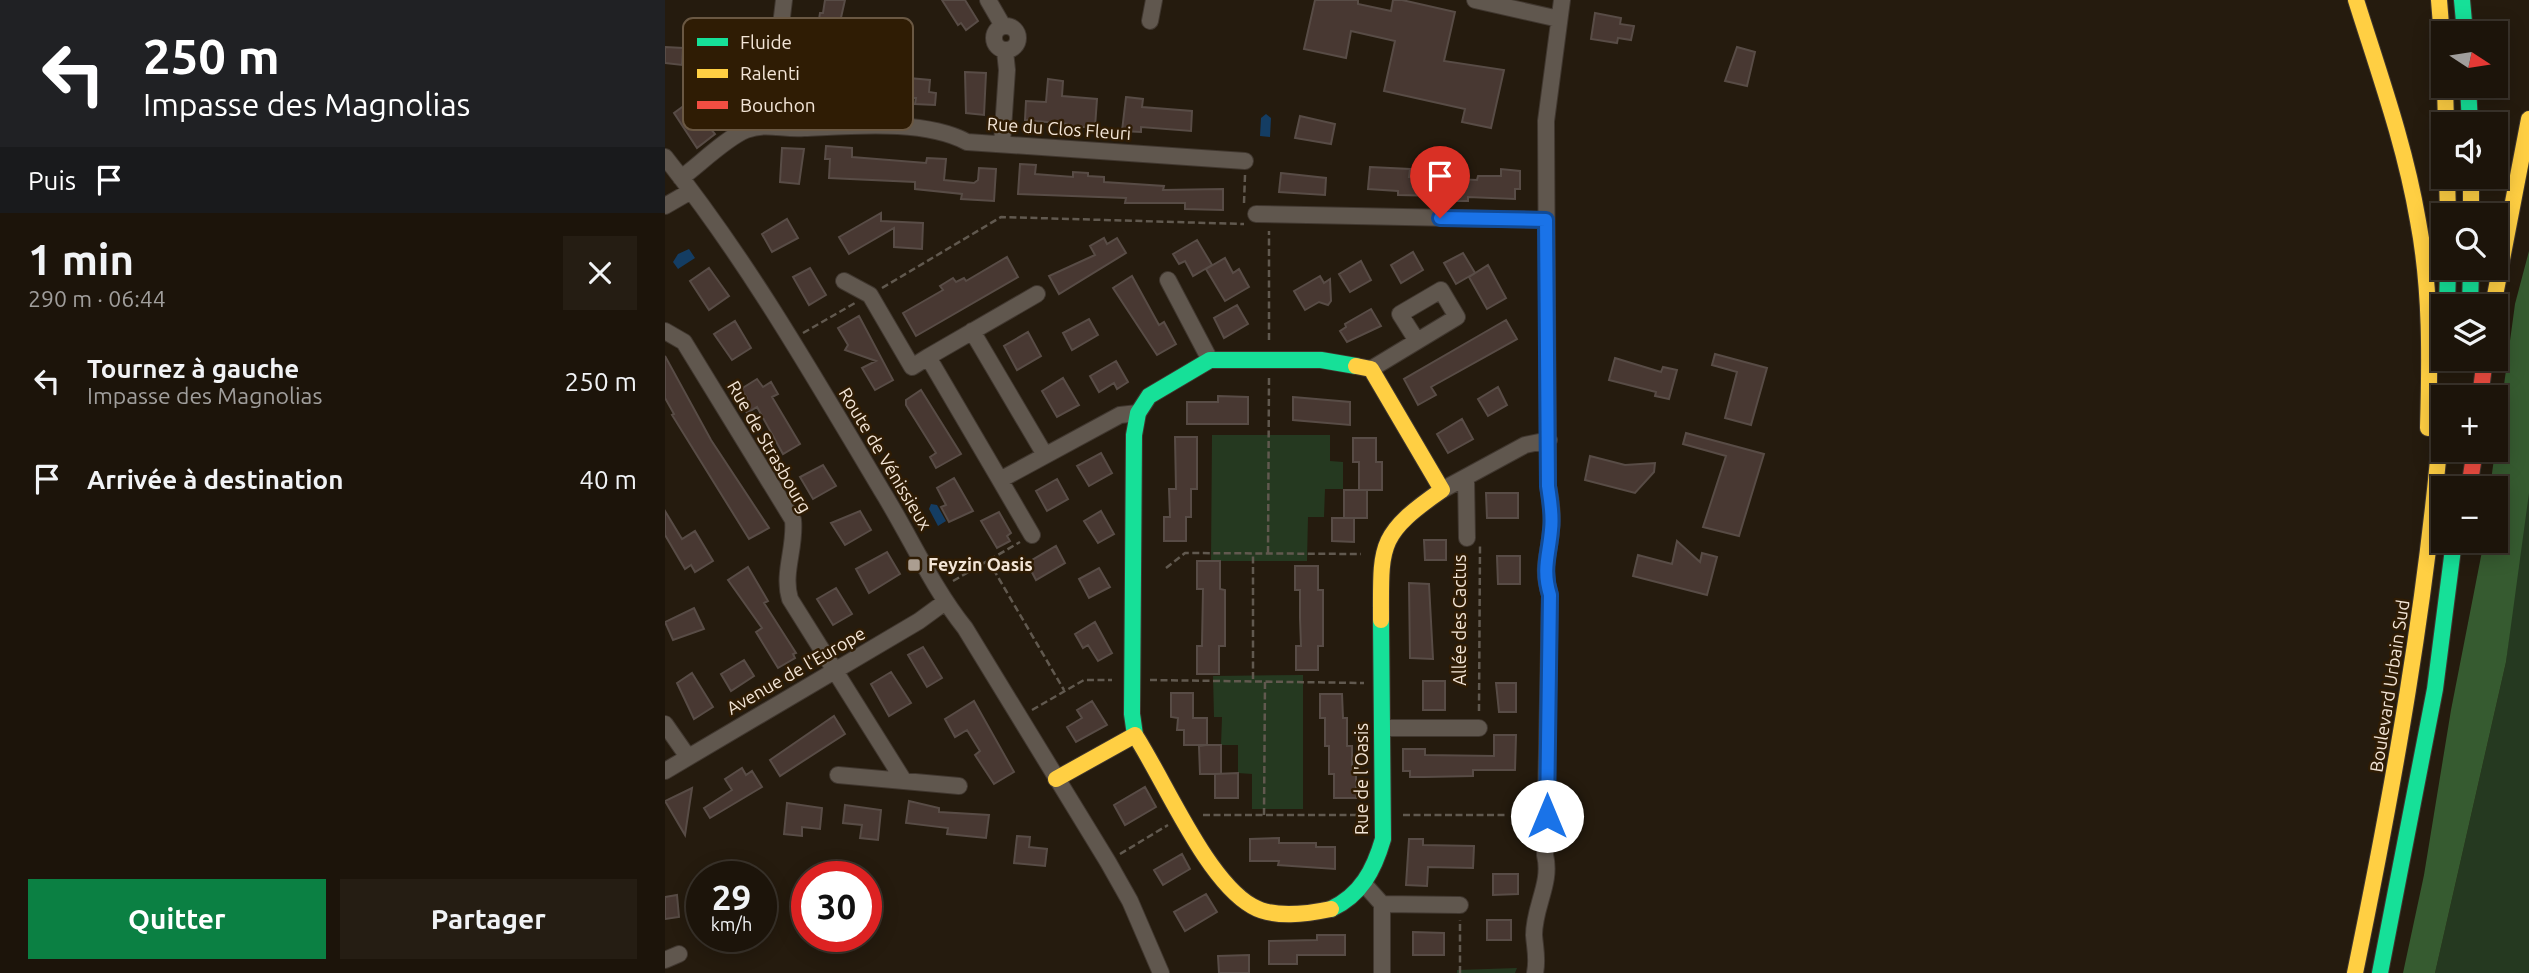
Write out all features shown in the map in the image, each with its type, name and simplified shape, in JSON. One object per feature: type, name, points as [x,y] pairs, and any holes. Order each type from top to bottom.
[{"type":"main road","points":[[2356,0],[2413,196],[2428,319],[2427,451],[2436,476]]},
{"type":"main road","points":[[2438,0],[2440,21]]},
{"type":"main road","points":[[2462,0],[2464,21]]},
{"type":"main road","points":[[2495,294],[2529,119]]},
{"type":"main road","points":[[1365,885],[1350,899],[1326,911],[1296,915],[1253,907],[1220,878],[1135,735],[1134,435],[1138,413],[1149,396],[1210,360],[1321,360],[1371,369],[1442,490]]},
{"type":"main road","name":"Rue de l'Oasis","points":[[1365,885],[1374,868],[1383,839],[1381,557],[1388,535],[1403,517],[1442,490]]},
{"type":"main road","name":"Boulevard Urbain Sud","points":[[2355,973],[2411,685],[2431,526]]},
{"type":"main road","points":[[2380,973],[2435,689],[2452,553]]},
{"type":"main road","points":[[1056,779],[1135,735]]},
{"type":"street","points":[[782,18],[784,0]]},
{"type":"street","points":[[988,0],[1003,26],[1011,27],[1018,38],[1013,48],[1005,51],[1002,144]]},
{"type":"street","points":[[1150,21],[1154,0]]},
{"type":"street","points":[[1475,0],[1559,19]]},
{"type":"street","points":[[1535,973],[1537,907],[1545,892],[1548,864],[1545,855],[1550,595],[1546,583],[1546,547],[1551,533],[1552,510],[1548,486],[1546,121],[1562,0]]},
{"type":"street","name":"Rue du Clos Fleuri","points":[[913,129],[946,131],[967,142],[1245,161]]},
{"type":"street","name":"Rue du Clos Fleuri","points":[[665,206],[747,130]]},
{"type":"street","name":"Route de Vénissieux","points":[[665,157],[718,227],[791,340],[918,551],[945,602],[965,628],[1017,718],[1108,862],[1130,901],[1161,973]]},
{"type":"street","points":[[1252,221],[1546,220]]},
{"type":"street","points":[[1168,280],[1210,360]]},
{"type":"street","points":[[844,281],[870,295],[912,367],[1037,294]]},
{"type":"street","name":"Rue de Strasbourg","points":[[665,331],[684,342],[793,520],[795,537],[787,588],[790,599],[904,781]]},
{"type":"street","points":[[972,331],[1045,455]]},
{"type":"street","points":[[1371,369],[1417,341]]},
{"type":"street","points":[[928,357],[1032,535]]},
{"type":"street","points":[[1000,480],[1120,415],[1138,413]]},
{"type":"street","name":"Rue de l'Oasis","points":[[1442,490],[1525,445],[1549,440]]},
{"type":"street","name":"Allée des Cactus","points":[[1466,478],[1467,538]]},
{"type":"street","name":"Avenue de l'Europe","points":[[665,771],[919,621],[945,602]]},
{"type":"street","points":[[665,724],[688,757]]},
{"type":"street","points":[[1382,728],[1479,728]]},
{"type":"street","points":[[838,775],[959,786]]},
{"type":"street","points":[[1365,885],[1382,904],[1382,973]]},
{"type":"street","points":[[1382,904],[1460,905]]},
{"type":"path","points":[[791,340],[1001,217],[1252,221],[1245,161]]},
{"type":"path","points":[[1268,553],[1269,225]]},
{"type":"path","points":[[947,584],[1032,535]]},
{"type":"path","name":"Allée des Cactus","points":[[1467,538],[1480,543],[1479,728]]},
{"type":"path","points":[[1252,681],[1253,553]]},
{"type":"path","points":[[1166,568],[1185,554],[1358,553],[1381,557]]},
{"type":"path","points":[[988,560],[1065,691]]},
{"type":"path","points":[[1017,718],[1084,680],[1381,683]]},
{"type":"path","points":[[1264,815],[1265,681]]},
{"type":"path","points":[[1108,862],[1184,815],[1508,815]]},
{"type":"path","points":[[1459,973],[1460,905]]},
{"type":"green space","points":[[2529,251],[2529,493],[2506,662],[2435,973],[2403,973],[2424,875],[2451,710],[2482,553],[2508,553],[2508,476],[2492,476],[2494,462],[2508,462],[2508,385],[2504,385],[2515,304]]},
{"type":"green space","points":[[1212,435],[1330,435],[1330,461],[1343,462],[1343,489],[1325,489],[1324,517],[1308,517],[1307,561],[1211,561]]},
{"type":"green space","points":[[2529,462],[2529,973],[2435,973],[2506,662]]},
{"type":"green space","points":[[1303,675],[1303,809],[1252,809],[1252,774],[1238,773],[1238,745],[1221,745],[1222,717],[1214,717],[1213,676]]},
{"type":"green space","points":[[1517,968],[1515,973],[1457,973],[1457,970]]},
{"type":"water","points":[[1266,114],[1271,118],[1270,137],[1260,136],[1261,118]]},
{"type":"water","points":[[689,249],[695,258],[678,269],[673,262],[678,254]]},
{"type":"water","points":[[931,504],[937,505],[946,521],[938,526],[929,509]]},
{"type":"building","points":[[825,0],[845,0],[841,18],[819,18],[820,13],[823,13]]},
{"type":"building","points":[[942,0],[965,0],[978,21],[966,30],[961,23],[958,25]]},
{"type":"building","points":[[1315,0],[1358,0],[1358,4],[1391,11],[1393,0],[1402,0],[1455,12],[1444,61],[1504,70],[1491,128],[1462,122],[1465,109],[1384,91],[1395,41],[1351,31],[1346,58],[1304,49]]},
{"type":"building","points":[[1595,13],[1621,18],[1620,24],[1634,26],[1631,40],[1618,38],[1617,43],[1591,39]]},
{"type":"building","points":[[665,47],[683,48],[682,65],[665,63]]},
{"type":"building","points":[[1737,47],[1755,52],[1747,86],[1725,81]]},
{"type":"building","points":[[965,72],[986,73],[984,115],[966,113]]},
{"type":"building","points":[[913,78],[930,80],[929,92],[936,93],[935,105],[915,104],[916,98],[913,98]]},
{"type":"building","points":[[1048,79],[1063,81],[1062,96],[1097,99],[1095,127],[1069,127],[1069,124],[1025,120],[1026,101],[1046,102]]},
{"type":"building","points":[[1126,97],[1143,99],[1142,107],[1192,111],[1191,131],[1141,127],[1141,132],[1122,131]]},
{"type":"building","points":[[683,106],[683,127],[674,113]]},
{"type":"building","points":[[1300,116],[1335,124],[1331,144],[1295,138]]},
{"type":"building","points":[[685,130],[712,130],[715,134],[697,148]]},
{"type":"building","points":[[826,146],[852,148],[852,157],[926,163],[927,158],[946,159],[944,180],[974,183],[978,180],[979,168],[996,169],[994,201],[961,199],[962,194],[915,189],[915,182],[829,178],[830,159],[825,159]]},
{"type":"building","points":[[782,148],[804,149],[799,184],[780,182]]},
{"type":"building","points":[[1020,164],[1036,165],[1035,174],[1073,177],[1073,172],[1088,173],[1088,176],[1104,177],[1104,182],[1164,186],[1163,190],[1223,189],[1223,210],[1185,209],[1185,203],[1125,203],[1126,198],[1018,194]]},
{"type":"building","points":[[1370,167],[1410,169],[1409,177],[1477,180],[1478,176],[1501,176],[1501,169],[1520,171],[1520,189],[1515,189],[1515,199],[1468,197],[1468,201],[1444,201],[1444,196],[1398,195],[1398,191],[1368,189]]},
{"type":"building","points":[[1281,173],[1326,178],[1325,195],[1279,192]]},
{"type":"building","points":[[881,213],[881,221],[923,223],[922,249],[894,247],[894,228],[849,254],[839,237]]},
{"type":"building","points":[[787,219],[798,238],[772,252],[762,234]]},
{"type":"building","points":[[1104,238],[1107,244],[1117,238],[1126,253],[1059,294],[1049,276],[1095,255],[1090,246]]},
{"type":"building","points":[[1197,240],[1212,265],[1193,276],[1185,261],[1179,264],[1173,254]]},
{"type":"building","points":[[1413,252],[1423,270],[1401,283],[1391,265]]},
{"type":"building","points":[[1463,253],[1475,273],[1456,284],[1444,263]]},
{"type":"building","points":[[1007,257],[1018,277],[916,336],[903,313],[943,290],[940,286],[953,278],[956,282],[964,278],[966,281]]},
{"type":"building","points":[[1225,258],[1233,273],[1239,269],[1249,287],[1225,301],[1206,269]]},
{"type":"building","points":[[1361,261],[1371,280],[1350,292],[1339,274]]},
{"type":"building","points":[[1488,265],[1506,298],[1487,309],[1469,277]]},
{"type":"building","points":[[709,268],[729,296],[709,310],[690,281]]},
{"type":"building","points":[[810,268],[826,295],[809,305],[793,277]]},
{"type":"building","points":[[1132,276],[1159,325],[1164,322],[1176,344],[1157,355],[1113,288]]},
{"type":"building","points":[[1320,276],[1324,283],[1330,279],[1331,301],[1328,305],[1319,302],[1305,310],[1294,291]]},
{"type":"building","points":[[1237,305],[1248,324],[1224,338],[1214,318]]},
{"type":"building","points":[[1371,309],[1381,326],[1347,342],[1340,331],[1346,327],[1345,324]]},
{"type":"building","points":[[859,316],[893,380],[875,390],[862,368],[876,361],[845,350],[848,345],[838,328]]},
{"type":"building","points":[[1089,319],[1098,335],[1072,350],[1063,333]]},
{"type":"building","points":[[1506,320],[1517,339],[1431,387],[1436,395],[1418,405],[1404,379]]},
{"type":"building","points":[[735,321],[751,348],[732,360],[714,334]]},
{"type":"building","points":[[1028,332],[1041,356],[1017,370],[1004,346]]},
{"type":"building","points":[[1715,354],[1767,368],[1751,425],[1725,418],[1737,372],[1712,365]]},
{"type":"building","points":[[665,356],[711,440],[769,528],[749,539],[672,415],[674,414],[665,398]]},
{"type":"building","points":[[1615,358],[1661,372],[1663,367],[1677,370],[1669,399],[1655,396],[1656,392],[1609,380]]},
{"type":"building","points":[[1116,361],[1128,382],[1117,389],[1114,383],[1099,392],[1090,376]]},
{"type":"building","points":[[1063,378],[1079,405],[1057,417],[1042,391]]},
{"type":"building","points":[[757,379],[763,387],[771,382],[778,394],[772,397],[800,444],[783,454],[757,407],[747,413],[741,402],[747,398],[741,389]]},
{"type":"building","points":[[1498,387],[1507,405],[1488,416],[1478,399]]},
{"type":"building","points":[[921,390],[961,454],[936,468],[930,457],[936,453],[906,405],[906,400]]},
{"type":"building","points":[[1218,396],[1248,397],[1248,424],[1187,424],[1187,402],[1218,402]]},
{"type":"building","points":[[1293,397],[1350,402],[1350,425],[1293,420]]},
{"type":"building","points":[[1462,419],[1473,439],[1448,453],[1437,434]]},
{"type":"building","points":[[1686,433],[1764,454],[1739,536],[1703,527],[1726,456],[1683,444]]},
{"type":"building","points":[[1175,437],[1197,437],[1197,489],[1191,489],[1191,517],[1186,517],[1186,541],[1164,541],[1164,517],[1170,517],[1169,489],[1176,489]]},
{"type":"building","points":[[1353,438],[1376,438],[1376,462],[1382,462],[1382,490],[1359,490],[1359,462],[1353,462]]},
{"type":"building","points":[[1101,453],[1112,473],[1089,486],[1077,466]]},
{"type":"building","points":[[1590,456],[1625,465],[1655,463],[1654,472],[1635,493],[1585,480]]},
{"type":"building","points":[[823,465],[836,486],[813,499],[800,477]]},
{"type":"building","points":[[954,478],[973,511],[949,522],[941,507],[946,505],[937,488]]},
{"type":"building","points":[[1057,479],[1068,499],[1047,511],[1036,491]]},
{"type":"building","points":[[1344,490],[1367,490],[1367,518],[1354,518],[1354,542],[1332,541],[1332,518],[1344,518]]},
{"type":"building","points":[[1486,493],[1518,493],[1518,518],[1487,518]]},
{"type":"building","points":[[665,511],[682,539],[695,531],[713,561],[695,572],[691,565],[685,569],[665,535]]},
{"type":"building","points":[[860,511],[871,530],[845,545],[831,523]]},
{"type":"building","points":[[1101,511],[1114,534],[1098,543],[1084,521]]},
{"type":"building","points":[[999,512],[1011,533],[1007,536],[1010,541],[997,548],[981,521]]},
{"type":"building","points":[[1424,540],[1446,540],[1446,560],[1425,560]]},
{"type":"building","points":[[1677,541],[1700,562],[1702,553],[1717,557],[1707,595],[1633,576],[1638,555],[1672,564]]},
{"type":"building","points":[[1056,546],[1065,563],[1036,580],[1027,563]]},
{"type":"building","points":[[887,552],[900,574],[869,593],[856,569]]},
{"type":"building","points":[[1497,556],[1520,556],[1520,584],[1498,584]]},
{"type":"building","points":[[1197,561],[1220,561],[1220,589],[1225,590],[1225,646],[1219,646],[1219,674],[1197,674],[1197,646],[1202,646],[1203,589],[1197,589]]},
{"type":"building","points":[[1295,566],[1318,566],[1318,590],[1323,590],[1323,646],[1318,646],[1318,670],[1296,670],[1296,646],[1301,646],[1300,590],[1295,590]]},
{"type":"building","points":[[748,567],[768,601],[764,603],[796,653],[793,654],[795,658],[778,668],[756,632],[762,628],[728,580]]},
{"type":"building","points":[[1099,568],[1110,587],[1089,598],[1079,579]]},
{"type":"building","points":[[1409,583],[1429,584],[1433,659],[1410,658]]},
{"type":"building","points":[[836,588],[852,614],[833,625],[817,599]]},
{"type":"building","points":[[694,608],[704,629],[673,640],[665,622]]},
{"type":"building","points":[[1095,622],[1112,653],[1098,661],[1088,645],[1083,648],[1075,634]]},
{"type":"building","points":[[923,647],[942,678],[927,687],[908,655]]},
{"type":"building","points":[[744,660],[754,676],[731,691],[721,674]]},
{"type":"building","points":[[891,672],[911,703],[889,716],[871,684]]},
{"type":"building","points":[[692,673],[713,707],[694,719],[677,683]]},
{"type":"building","points":[[1423,681],[1445,681],[1445,710],[1423,710]]},
{"type":"building","points":[[1496,683],[1516,683],[1516,712],[1499,712]]},
{"type":"building","points":[[1171,693],[1193,693],[1193,718],[1207,718],[1207,745],[1221,745],[1221,774],[1200,774],[1199,746],[1206,745],[1184,745],[1184,730],[1177,730],[1178,718],[1171,717]]},
{"type":"building","points":[[1320,694],[1342,694],[1343,718],[1347,718],[1347,746],[1352,746],[1352,774],[1356,774],[1356,798],[1334,798],[1334,774],[1329,774],[1329,746],[1325,746],[1325,718],[1320,718]]},
{"type":"building","points":[[974,701],[1014,772],[994,784],[975,755],[980,751],[967,730],[955,737],[945,719]]},
{"type":"building","points":[[1092,701],[1107,725],[1076,742],[1067,727],[1082,718],[1077,710]]},
{"type":"building","points":[[834,716],[845,734],[780,776],[770,760]]},
{"type":"building","points":[[1494,735],[1516,735],[1515,770],[1473,770],[1473,776],[1425,777],[1410,777],[1410,771],[1403,771],[1403,749],[1425,749],[1425,755],[1494,756]]},
{"type":"building","points":[[742,768],[746,775],[752,771],[762,787],[710,818],[704,808],[732,790],[725,779]]},
{"type":"building","points":[[1238,773],[1238,798],[1215,798],[1215,774]]},
{"type":"building","points":[[1145,787],[1156,807],[1125,825],[1114,805]]},
{"type":"building","points":[[692,788],[685,835],[665,801]]},
{"type":"building","points":[[909,801],[939,808],[939,812],[989,815],[986,838],[947,834],[948,828],[906,823]]},
{"type":"building","points":[[787,803],[822,808],[820,829],[802,827],[802,836],[784,834]]},
{"type":"building","points":[[845,805],[881,810],[878,840],[860,838],[862,825],[843,823]]},
{"type":"building","points":[[1017,836],[1030,837],[1029,847],[1047,849],[1045,866],[1014,863]]},
{"type":"building","points":[[1279,838],[1279,843],[1316,843],[1316,847],[1335,847],[1335,869],[1278,865],[1279,861],[1250,861],[1250,839]]},
{"type":"building","points":[[1409,839],[1423,839],[1423,845],[1474,846],[1473,868],[1428,867],[1427,886],[1406,885]]},
{"type":"building","points":[[1182,854],[1190,869],[1163,885],[1154,870]]},
{"type":"building","points":[[1493,874],[1518,874],[1518,894],[1493,895]]},
{"type":"building","points":[[1206,894],[1217,912],[1185,931],[1174,912]]},
{"type":"building","points":[[677,895],[679,917],[665,919],[665,897]]},
{"type":"building","points":[[1487,920],[1511,920],[1511,940],[1487,940]]},
{"type":"building","points":[[1413,932],[1444,933],[1444,955],[1413,955]]},
{"type":"building","points":[[1317,935],[1345,935],[1345,955],[1297,955],[1297,964],[1269,964],[1269,941],[1317,940]]},
{"type":"building","points":[[1249,955],[1249,973],[1219,973],[1218,956]]},
{"type":"traffic: fast","points":[[2462,0],[2464,21]]},
{"type":"traffic: fast","points":[[2469,98],[2469,112]]},
{"type":"traffic: fast","points":[[2447,294],[2448,280]]},
{"type":"traffic: fast","points":[[2470,294],[2471,280]]},
{"type":"traffic: fast","points":[[1135,735],[1132,714],[1134,435],[1138,413],[1149,396],[1210,360],[1321,360],[1356,366]]},
{"type":"traffic: fast","points":[[2380,973],[2435,689],[2452,553]]},
{"type":"traffic: fast","points":[[1331,909],[1351,897],[1365,880],[1383,839],[1381,620]]},
{"type":"traffic: slow","points":[[2356,0],[2399,137],[2418,221],[2427,298],[2428,428]]},
{"type":"traffic: slow","points":[[2439,0],[2441,21]]},
{"type":"traffic: slow","points":[[2445,98],[2446,112]]},
{"type":"traffic: slow","points":[[2495,294],[2529,119]]},
{"type":"traffic: slow","points":[[2447,189],[2448,203]]},
{"type":"traffic: slow","points":[[2471,189],[2471,203]]},
{"type":"traffic: slow","points":[[1356,366],[1371,369],[1442,490],[1405,519],[1387,544],[1381,574],[1381,620]]},
{"type":"traffic: slow","points":[[2355,973],[2408,690],[2438,462]]},
{"type":"traffic: slow","points":[[1056,779],[1135,735],[1203,853],[1235,893],[1252,906],[1270,913],[1301,914],[1331,909]]},
{"type":"traffic: jam","points":[[2482,385],[2483,371]]},
{"type":"traffic: jam","points":[[2471,476],[2473,462]]},
{"type":"place","name":"Feyzin Oasis","points":[[914,565]]},
{"type":"route","points":[[1440,218],[1546,220],[1548,486],[1552,510],[1551,533],[1546,547],[1546,583],[1550,595],[1547,816]]}]
